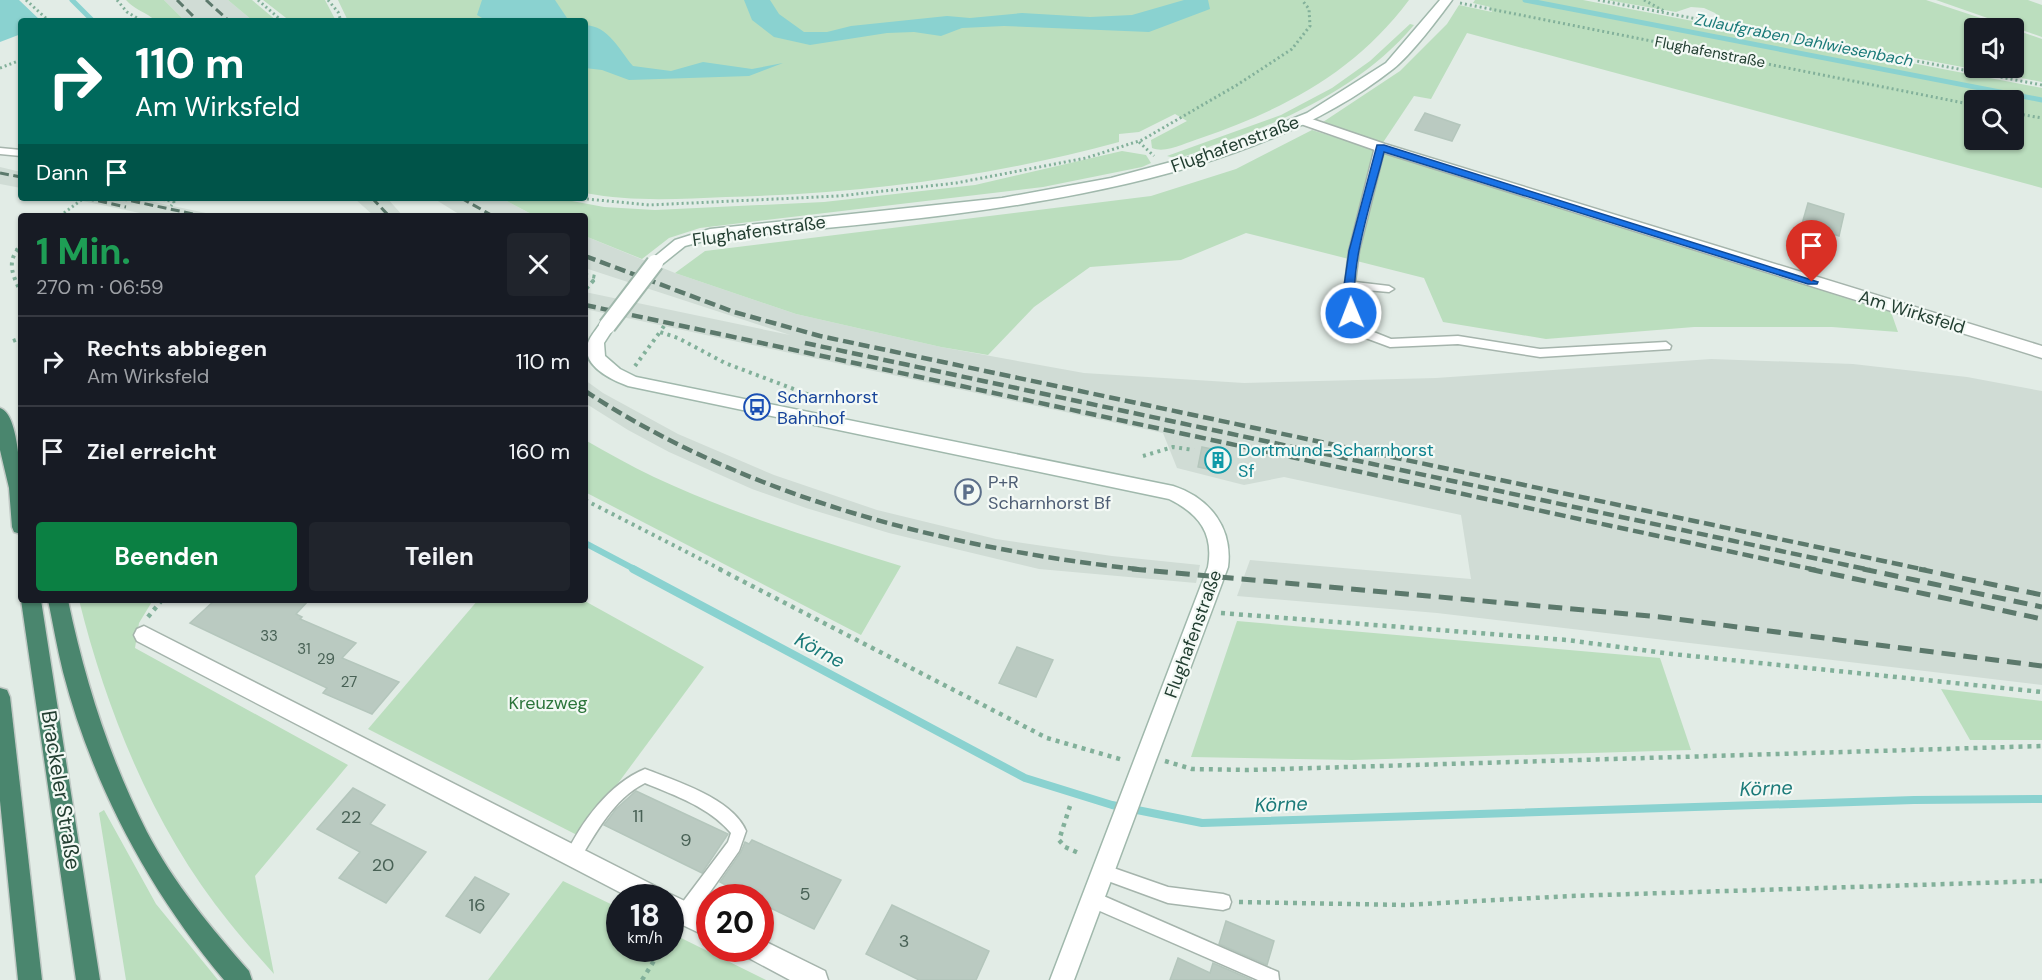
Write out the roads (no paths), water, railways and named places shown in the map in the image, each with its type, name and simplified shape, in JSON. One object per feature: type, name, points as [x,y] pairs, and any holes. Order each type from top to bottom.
[{"type":"highway","points":[[0,414],[18,482]]},
{"type":"highway","name":"Brackeler Straße","points":[[31,603],[77,893],[88,980]]},
{"type":"highway","points":[[59,603],[73,672],[101,754],[140,841],[199,932],[240,980]]},
{"type":"highway","points":[[0,697],[30,980]]},
{"type":"main road","name":"Flughafenstraße","points":[[1062,980],[1218,567],[1221,548],[1211,520],[1186,499],[1173,493],[625,379],[606,369],[597,356],[596,344],[655,263],[680,243],[710,234],[1004,201],[1092,188],[1211,156],[1302,120],[1361,88],[1389,67],[1452,1]]},
{"type":"main road","name":"Am Wirksfeld","points":[[1302,120],[1380,147],[2042,352]]},
{"type":"main road","points":[[144,635],[627,884]]},
{"type":"main road","points":[[774,959],[816,980]]},
{"type":"lane","points":[[1380,147],[1354,251],[1347,300],[1351,313],[1367,334],[1390,343],[1458,340],[1540,353],[1666,346]]},
{"type":"lane","points":[[0,151],[18,153]]},
{"type":"lane","points":[[1350,285],[1389,289]]},
{"type":"lane","points":[[573,857],[597,821],[629,782],[645,776],[716,809],[731,819],[739,831],[734,846],[684,903]]},
{"type":"lane","points":[[1102,872],[1168,895],[1223,902]]},
{"type":"lane","points":[[1092,898],[1272,978]]},
{"type":"water","points":[[0,0],[19,0],[38,18],[18,18],[18,35],[0,42]]},
{"type":"water","points":[[482,0],[555,0],[567,18],[482,18],[477,15]]},
{"type":"water","points":[[744,0],[770,0],[779,14],[804,32],[827,32],[851,26],[947,16],[970,18],[1022,13],[1090,17],[1132,15],[1184,0],[1208,0],[1210,9],[1149,32],[1004,26],[962,28],[941,36],[914,32],[887,33],[810,45],[774,37],[752,20]]},
{"type":"water","points":[[588,25],[607,34],[633,66],[671,71],[703,62],[752,69],[783,63],[749,76],[629,80],[602,70],[588,68]]},
{"type":"waterway","points":[[72,0],[90,18]]},
{"type":"waterway","name":"Zulaufgraben Dahlwiesenbach","points":[[1525,0],[2042,100]]},
{"type":"waterway","name":"Körne","points":[[588,545],[636,570]]},
{"type":"waterway","name":"Körne","points":[[633,569],[1025,778],[1112,805],[1202,823],[1914,800],[2042,799]]},
{"type":"railway","points":[[177,0],[195,18]]},
{"type":"railway","points":[[206,0],[226,18]]},
{"type":"railway","points":[[0,173],[18,176]]},
{"type":"railway","points":[[99,201],[126,207]]},
{"type":"railway","points":[[132,201],[189,213]]},
{"type":"railway","points":[[375,201],[386,213]]},
{"type":"railway","points":[[466,201],[488,213]]},
{"type":"railway","points":[[588,257],[734,312],[820,336],[1926,570]]},
{"type":"railway","points":[[588,306],[1816,570]]},
{"type":"railway","points":[[805,343],[1870,570]]},
{"type":"railway","points":[[588,393],[648,429],[715,462],[784,490],[855,514],[1000,549],[1146,570]]},
{"type":"railway","points":[[1132,569],[1660,617],[2042,666]]},
{"type":"railway","points":[[1809,569],[2042,619]]},
{"type":"railway","points":[[1863,569],[2042,607]]},
{"type":"railway","points":[[1919,569],[2042,595]]},
{"type":"place","name":"Scharnhorst Bahnhof","points":[[757,407]]},
{"type":"place","name":"Dortmund-Scharnhorst Sf","points":[[1218,460]]},
{"type":"place","name":"P+R Scharnhorst Bf","points":[[968,492]]},
{"type":"park label","name":"Kreuzweg","points":[[548,703]]}]
